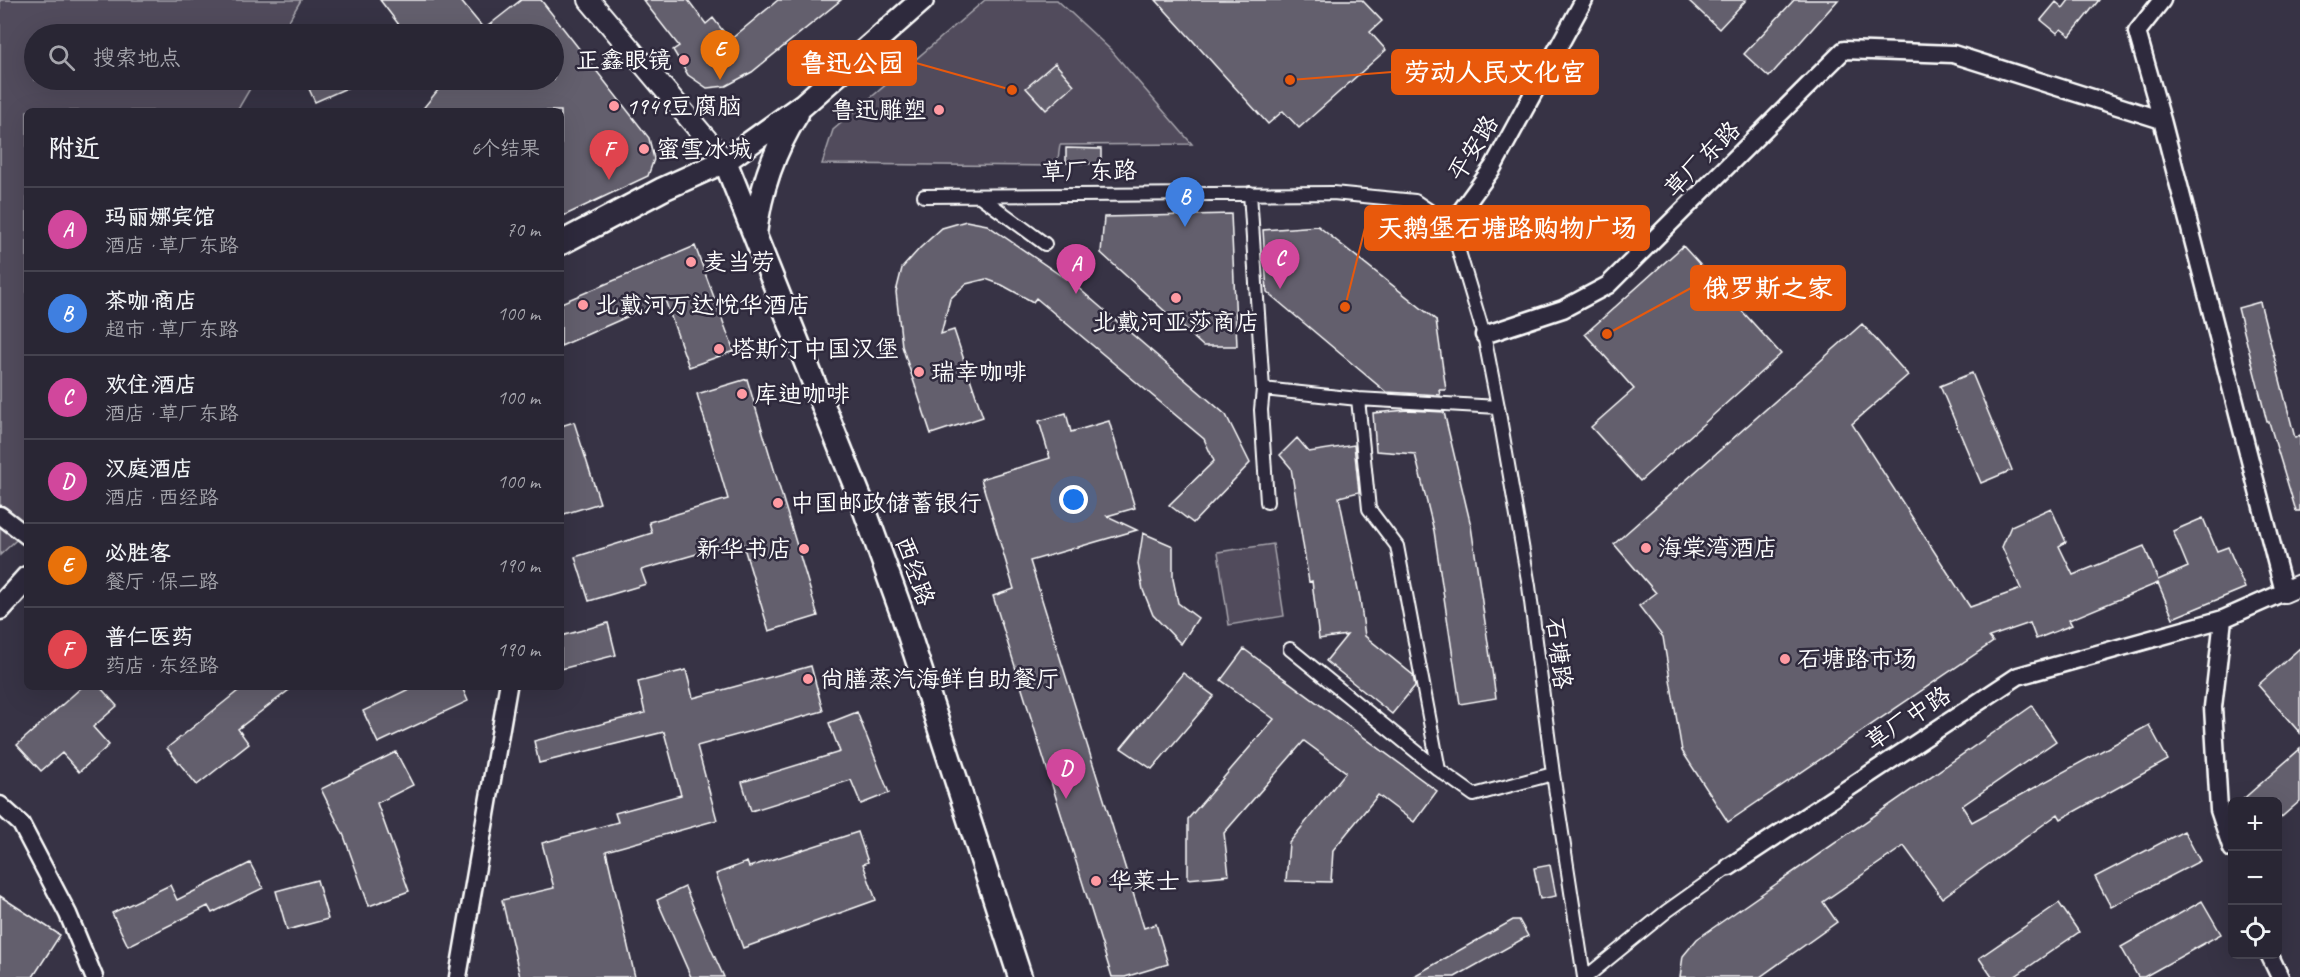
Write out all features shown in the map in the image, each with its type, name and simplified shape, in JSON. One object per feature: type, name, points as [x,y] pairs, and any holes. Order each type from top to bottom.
[{"type":"main road","points":[[564,241],[663,189],[725,161],[803,105],[922,0]]},
{"type":"main road","points":[[755,236],[757,215],[768,174],[782,138],[803,105]]},
{"type":"main road","name":"西经路","points":[[725,161],[861,500],[904,619],[1020,977]]},
{"type":"main road","points":[[0,608],[24,581]]},
{"type":"street","points":[[589,0],[725,161]]},
{"type":"street","name":"平安路","points":[[1451,225],[1493,167],[1584,0]]},
{"type":"street","points":[[2162,0],[2137,32],[2292,588]]},
{"type":"street","name":"草厂东路","points":[[1484,335],[1563,309],[1608,285],[1844,50],[1953,54],[2162,120]]},
{"type":"street","points":[[1250,193],[1263,389],[1261,410],[1267,502]]},
{"type":"street","name":"草厂东路","points":[[924,196],[1333,193],[1415,201],[1451,225]]},
{"type":"street","points":[[981,197],[1045,244]]},
{"type":"street","points":[[1451,225],[1484,335]]},
{"type":"street","name":"石塘路","points":[[1484,335],[1529,586],[1553,774],[1585,977]]},
{"type":"street","points":[[1263,389],[1358,399],[1498,407]]},
{"type":"street","points":[[1358,399],[1369,509],[1397,546],[1439,770]]},
{"type":"street","points":[[0,515],[24,534]]},
{"type":"street","name":"草厂中路","points":[[1585,977],[1667,911],[1729,867],[2018,676],[2223,619],[2292,588]]},
{"type":"street","points":[[2223,619],[2213,707],[2219,810],[2228,837]]},
{"type":"street","points":[[1290,649],[1439,770],[1474,795],[1553,774]]},
{"type":"street","points":[[458,977],[506,690]]},
{"type":"street","points":[[0,805],[21,824],[68,914],[94,977]]},
{"type":"street","points":[[2271,959],[2280,977]]},
{"type":"shaded area","points":[[0,0],[301,0],[287,24],[24,24],[24,90],[249,90],[239,108],[24,108],[24,533],[0,555]]},
{"type":"shaded area","points":[[985,0],[1057,0],[1111,50],[1192,144],[1060,145],[1057,166],[822,164],[833,130]]},
{"type":"shaded area","points":[[1273,544],[1284,616],[1229,625],[1218,552]]},
{"type":"building","points":[[380,0],[460,0],[480,24],[398,24]]},
{"type":"building","points":[[521,0],[541,0],[560,24],[490,24]]},
{"type":"building","points":[[643,0],[688,0],[706,24],[713,18],[730,40],[778,0],[841,0],[752,72],[726,86],[707,88],[688,75],[673,50],[679,46]]},
{"type":"building","points":[[1156,0],[1362,0],[1382,21],[1370,32],[1386,50],[1299,128],[1283,111],[1268,124]]},
{"type":"building","points":[[1688,0],[1746,0],[1719,29]]},
{"type":"building","points":[[1794,0],[1838,0],[1769,77],[1744,54]]},
{"type":"building","points":[[2069,0],[2099,0],[2070,36],[2061,29],[2057,33],[2041,20],[2056,2],[2063,8]]},
{"type":"building","points":[[564,29],[649,138],[654,159],[648,176],[564,216],[564,108],[423,108],[438,90],[564,90]]},
{"type":"building","points":[[1055,63],[1074,85],[1046,110],[1026,88]]},
{"type":"building","points":[[310,90],[342,90],[315,102]]},
{"type":"building","points":[[1066,148],[1101,149],[1101,164],[1066,163]]},
{"type":"building","points":[[1231,214],[1237,346],[1203,346],[1101,253],[1104,217]]},
{"type":"building","points":[[966,221],[987,225],[1076,286],[1226,415],[1250,463],[1193,523],[1169,505],[1214,461],[1204,439],[1036,298],[1033,302],[986,279],[966,284],[950,299],[941,334],[954,330],[983,417],[931,434],[902,346],[896,292],[902,268],[920,248],[942,228]]},
{"type":"building","points":[[1318,226],[1436,320],[1446,390],[1439,390],[1440,395],[1386,392],[1267,292],[1263,230]]},
{"type":"building","points":[[695,246],[734,351],[689,367],[665,300],[564,345],[564,302]]},
{"type":"building","points":[[1683,246],[1781,354],[1640,481],[1591,427],[1634,389],[1585,334]]},
{"type":"building","points":[[2260,302],[2295,438],[2300,436],[2300,511],[2296,511],[2269,422],[2267,422],[2238,308]]},
{"type":"building","points":[[1862,324],[1908,375],[1852,424],[1970,607],[2021,589],[2002,547],[2011,526],[2051,508],[2066,542],[2059,546],[2073,575],[2144,546],[2158,580],[2188,567],[2173,531],[2203,518],[2217,551],[2228,547],[2245,588],[2173,618],[2158,583],[2069,620],[2072,625],[2036,639],[2030,623],[1989,637],[1993,642],[1728,822],[1682,751],[1663,637],[1639,606],[1656,593],[1614,544]]},
{"type":"building","points":[[1972,373],[2012,470],[1981,483],[1940,386]]},
{"type":"building","points":[[747,379],[818,616],[769,631],[742,541],[641,570],[646,584],[589,601],[575,557],[652,533],[649,522],[728,499],[697,394]]},
{"type":"building","points":[[1407,410],[1444,412],[1471,526],[1496,698],[1460,704],[1434,531],[1415,454],[1376,451],[1373,413]]},
{"type":"building","points":[[1066,413],[1071,432],[1109,421],[1135,508],[1107,516],[1137,530],[1030,561],[1144,928],[1156,924],[1168,964],[1125,977],[1112,977],[993,596],[1014,589],[981,479],[1050,458],[1039,421]]},
{"type":"building","points":[[574,422],[600,503],[564,514],[564,425]]},
{"type":"building","points":[[1297,438],[1309,452],[1354,445],[1359,492],[1339,497],[1360,599],[1365,636],[1413,675],[1415,686],[1392,714],[1326,661],[1347,635],[1319,639],[1312,581],[1309,582],[1291,468],[1280,455]]},
{"type":"building","points":[[1143,533],[1173,546],[1173,579],[1178,603],[1198,618],[1181,644],[1153,615],[1143,590],[1138,564]]},
{"type":"building","points":[[608,623],[616,655],[564,668],[564,635]]},
{"type":"building","points":[[2300,648],[2300,733],[2258,685]]},
{"type":"building","points":[[1244,649],[1437,791],[1414,822],[1378,795],[1333,850],[1331,882],[1286,881],[1289,843],[1346,772],[1304,741],[1224,833],[1229,875],[1188,879],[1188,819],[1274,719],[1221,680]]},
{"type":"building","points":[[811,666],[823,711],[697,746],[717,820],[606,851],[635,977],[520,977],[502,900],[554,888],[542,843],[618,822],[615,813],[681,795],[664,732],[539,763],[534,741],[645,713],[638,682],[686,670],[693,698]]},
{"type":"building","points":[[1183,673],[1214,696],[1152,769],[1121,748]]},
{"type":"building","points":[[79,690],[103,690],[117,706],[93,727],[109,745],[79,772],[62,753],[41,771],[17,745]]},
{"type":"building","points":[[239,690],[289,690],[238,729],[249,744],[197,785],[167,748]]},
{"type":"building","points":[[407,690],[463,690],[468,701],[378,743],[363,711]]},
{"type":"building","points":[[2032,706],[2056,741],[1962,806],[1972,822],[2149,725],[2168,760],[2061,819],[2058,814],[1942,898],[1904,846],[1823,902],[1837,922],[1760,977],[1680,977],[1683,956],[1697,939]]},
{"type":"building","points":[[857,712],[889,793],[861,804],[851,780],[751,811],[742,782],[840,752],[829,723]]},
{"type":"building","points":[[2300,749],[2300,801],[2282,817],[2282,797],[2246,797]]},
{"type":"building","points":[[396,752],[413,785],[377,803],[409,891],[369,906],[344,836],[321,789]]},
{"type":"building","points":[[2184,831],[2200,861],[2111,907],[2095,877]]},
{"type":"building","points":[[858,832],[868,862],[863,864],[876,900],[743,948],[716,874],[747,862],[749,867]]},
{"type":"building","points":[[250,863],[263,888],[212,913],[208,906],[128,946],[112,913],[170,885],[177,900]]},
{"type":"building","points":[[1550,865],[1556,896],[1540,899],[1534,868]]},
{"type":"building","points":[[317,880],[328,919],[287,930],[276,891]]},
{"type":"building","points":[[685,887],[724,977],[691,977],[657,900]]},
{"type":"building","points":[[0,896],[60,935],[33,977],[0,977]]},
{"type":"building","points":[[2202,901],[2221,934],[2144,977],[2138,977],[2121,947]]},
{"type":"building","points":[[2059,903],[2079,932],[2014,977],[1992,977],[1979,958]]},
{"type":"building","points":[[1513,920],[1519,920],[1528,936],[1455,977],[1412,977]]},
{"type":"place","name":"正鑫眼镜","points":[[684,60]]},
{"type":"place","name":"必胜客","points":[[720,80]]},
{"type":"place","name":"劳动人民文化宫","points":[[1290,80]]},
{"type":"place","name":"鲁迅公园","points":[[1012,90]]},
{"type":"place","name":"1949豆腐脑","points":[[614,106]]},
{"type":"place","name":"鲁迅雕塑","points":[[939,110]]},
{"type":"place","name":"蜜雪冰城","points":[[644,149]]},
{"type":"place","name":"普仁医药","points":[[609,180]]},
{"type":"place","name":"茶咖·商店","points":[[1185,227]]},
{"type":"place","name":"麦当劳","points":[[691,262]]},
{"type":"place","name":"欢住·酒店","points":[[1280,289]]},
{"type":"place","name":"玛丽娜宾馆","points":[[1076,294]]},
{"type":"place","name":"北戴河亚莎商店","points":[[1176,298]]},
{"type":"place","name":"北戴河万达悦华酒店","points":[[583,305]]},
{"type":"place","name":"天鹅堡石塘路购物广场","points":[[1345,307]]},
{"type":"place","name":"俄罗斯之家","points":[[1607,334]]},
{"type":"place","name":"塔斯汀中国汉堡","points":[[719,349]]},
{"type":"place","name":"瑞幸咖啡","points":[[919,372]]},
{"type":"place","name":"库迪咖啡","points":[[742,394]]},
{"type":"place","name":"中国邮政储蓄银行","points":[[778,503]]},
{"type":"place","name":"海棠湾酒店","points":[[1646,548]]},
{"type":"place","name":"新华书店","points":[[804,549]]},
{"type":"place","name":"石塘路市场","points":[[1785,659]]},
{"type":"place","name":"尚膳蒸汽海鲜自助餐厅","points":[[808,679]]},
{"type":"place","name":"汉庭酒店","points":[[1066,799]]},
{"type":"place","name":"华莱士","points":[[1096,881]]}]
